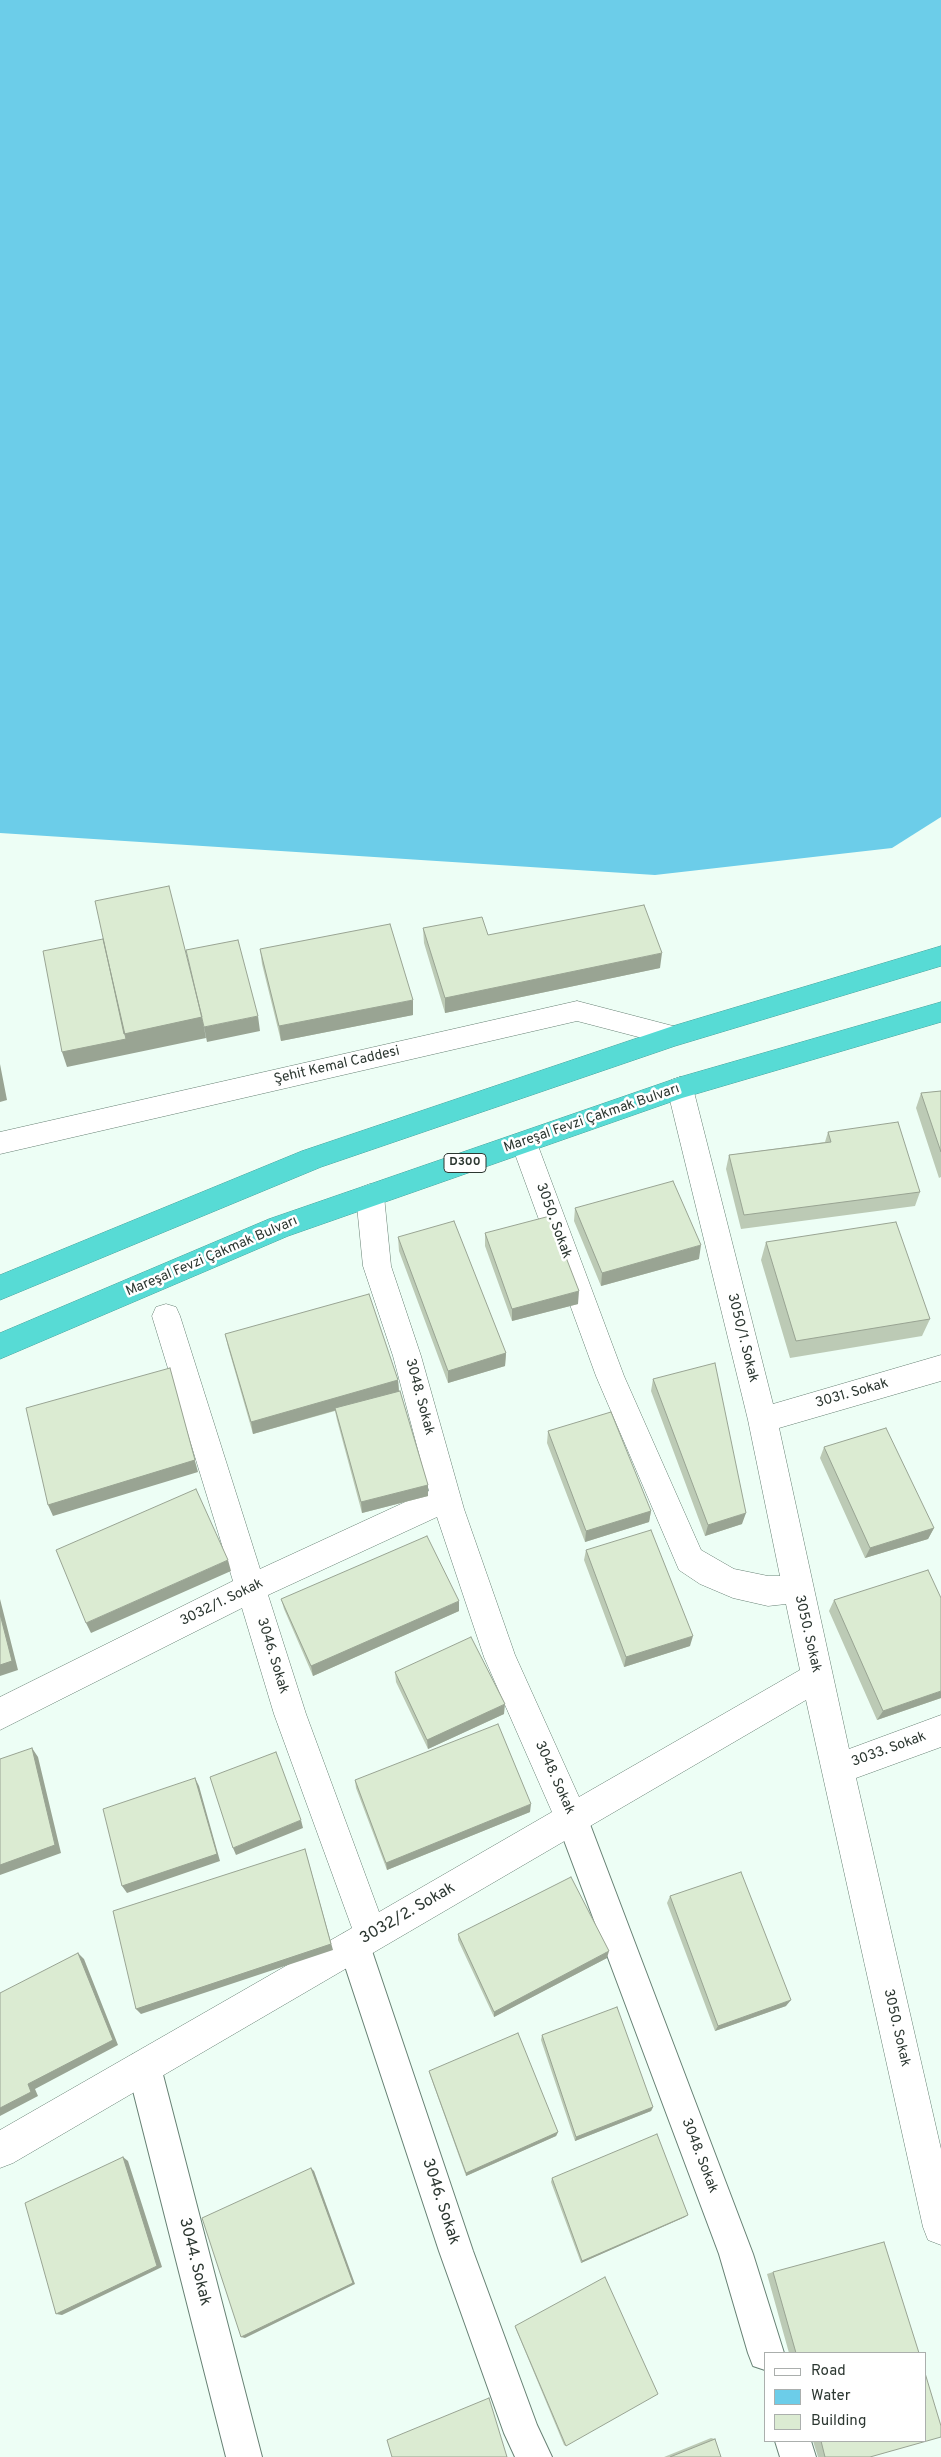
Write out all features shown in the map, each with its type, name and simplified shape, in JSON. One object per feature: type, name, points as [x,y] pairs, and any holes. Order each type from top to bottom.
[{"type":"highway","points":[[0,1288],[312,1159],[673,1036],[941,956]]},
{"type":"highway","name":"Mareşal Fevzi Çakmak Bulvarı","points":[[0,1346],[279,1227],[680,1088],[941,1012]]},
{"type":"street","name":"Şehit Kemal Caddesi","points":[[0,1143],[577,1011],[673,1036]]},
{"type":"street","name":"3050/1. Sokak","points":[[680,1088],[763,1420],[798,1589]]},
{"type":"street","name":"3050. Sokak","points":[[524,1142],[610,1376],[690,1560],[711,1574],[733,1583],[768,1591],[798,1589],[937,2192],[941,2227]]},
{"type":"street","name":"3048. Sokak","points":[[370,1196],[377,1266],[408,1356],[446,1498],[500,1657],[572,1819]]},
{"type":"street","name":"3046. Sokak","points":[[166,1316],[362,1940]]},
{"type":"street","name":"3031. Sokak","points":[[763,1420],[941,1368]]},
{"type":"street","name":"3032/1. Sokak","points":[[0,1714],[251,1588],[446,1498]]},
{"type":"street","name":"3032/2. Sokak","points":[[0,2150],[817,1677]]},
{"type":"street","name":"3033. Sokak","points":[[838,1769],[941,1731]]},
{"type":"lane","name":"3048. Sokak","points":[[572,1819],[736,2254],[766,2352]]},
{"type":"lane","name":"3046. Sokak","points":[[362,1940],[456,2251],[522,2433],[534,2457]]},
{"type":"lane","name":"3044. Sokak","points":[[144,2067],[244,2457]]},
{"type":"lane","points":[[793,2442],[798,2457]]},
{"type":"water","points":[[0,0],[941,0],[941,817],[892,848],[655,875],[0,833]]},
{"type":"building","points":[[169,886],[202,1017],[124,1034],[95,901]]},
{"type":"building","points":[[644,905],[662,953],[445,998],[423,928],[482,917],[488,935]]},
{"type":"building","points":[[390,924],[413,1000],[279,1026],[260,949]]},
{"type":"building","points":[[103,939],[126,1039],[62,1052],[43,951]]},
{"type":"building","points":[[238,940],[258,1016],[204,1027],[186,950]]},
{"type":"building","points":[[941,1091],[941,1152],[921,1093]]},
{"type":"building","points":[[898,1122],[920,1192],[744,1215],[729,1155],[831,1142],[828,1132]]},
{"type":"building","points":[[673,1181],[701,1245],[602,1273],[575,1208]]},
{"type":"building","points":[[550,1216],[579,1291],[512,1309],[485,1233]]},
{"type":"building","points":[[454,1221],[506,1353],[448,1371],[398,1237]]},
{"type":"building","points":[[896,1222],[930,1319],[796,1341],[766,1242]]},
{"type":"building","points":[[369,1294],[398,1380],[251,1422],[225,1334]]},
{"type":"building","points":[[715,1363],[746,1513],[708,1525],[653,1379]]},
{"type":"building","points":[[170,1368],[195,1460],[48,1505],[26,1408]]},
{"type":"building","points":[[400,1391],[428,1485],[361,1502],[335,1408]]},
{"type":"building","points":[[611,1412],[651,1511],[586,1531],[548,1431]]},
{"type":"building","points":[[886,1428],[934,1528],[870,1548],[824,1447]]},
{"type":"building","points":[[196,1489],[228,1560],[86,1623],[56,1550]]},
{"type":"building","points":[[651,1530],[693,1636],[626,1657],[586,1550]]},
{"type":"building","points":[[427,1536],[459,1601],[311,1666],[281,1599]]},
{"type":"building","points":[[928,1570],[941,1598],[941,1691],[883,1711],[834,1600]]},
{"type":"building","points":[[0,1614],[12,1661],[0,1665]]},
{"type":"building","points":[[471,1637],[505,1704],[427,1740],[395,1672]]},
{"type":"building","points":[[498,1724],[531,1804],[386,1863],[355,1780]]},
{"type":"building","points":[[32,1748],[55,1845],[0,1865],[0,1759]]},
{"type":"building","points":[[276,1752],[301,1820],[233,1848],[210,1777]]},
{"type":"building","points":[[195,1778],[217,1854],[122,1886],[103,1809]]},
{"type":"building","points":[[305,1849],[331,1944],[136,2009],[113,1911]]},
{"type":"building","points":[[741,1872],[791,2000],[718,2026],[670,1896]]},
{"type":"building","points":[[571,1877],[609,1951],[494,2012],[458,1934]]},
{"type":"building","points":[[78,1953],[113,2040],[28,2084],[31,2092],[0,2108],[0,1993]]},
{"type":"building","points":[[617,2007],[653,2107],[576,2137],[542,2035]]},
{"type":"building","points":[[518,2033],[558,2132],[466,2173],[429,2071]]},
{"type":"building","points":[[657,2134],[688,2215],[582,2261],[552,2178]]},
{"type":"building","points":[[123,2157],[157,2266],[56,2314],[25,2203]]},
{"type":"building","points":[[311,2168],[353,2283],[241,2337],[202,2218]]},
{"type":"building","points":[[884,2242],[919,2352],[796,2352],[773,2272]]},
{"type":"building","points":[[605,2277],[658,2394],[566,2446],[515,2326]]},
{"type":"building","points":[[926,2376],[941,2426],[941,2437],[926,2441]]},
{"type":"building","points":[[489,2398],[507,2457],[392,2457],[387,2440]]},
{"type":"building","points":[[715,2439],[721,2457],[670,2457]]},
{"type":"building","points":[[821,2442],[923,2442],[870,2457],[825,2457]]}]
